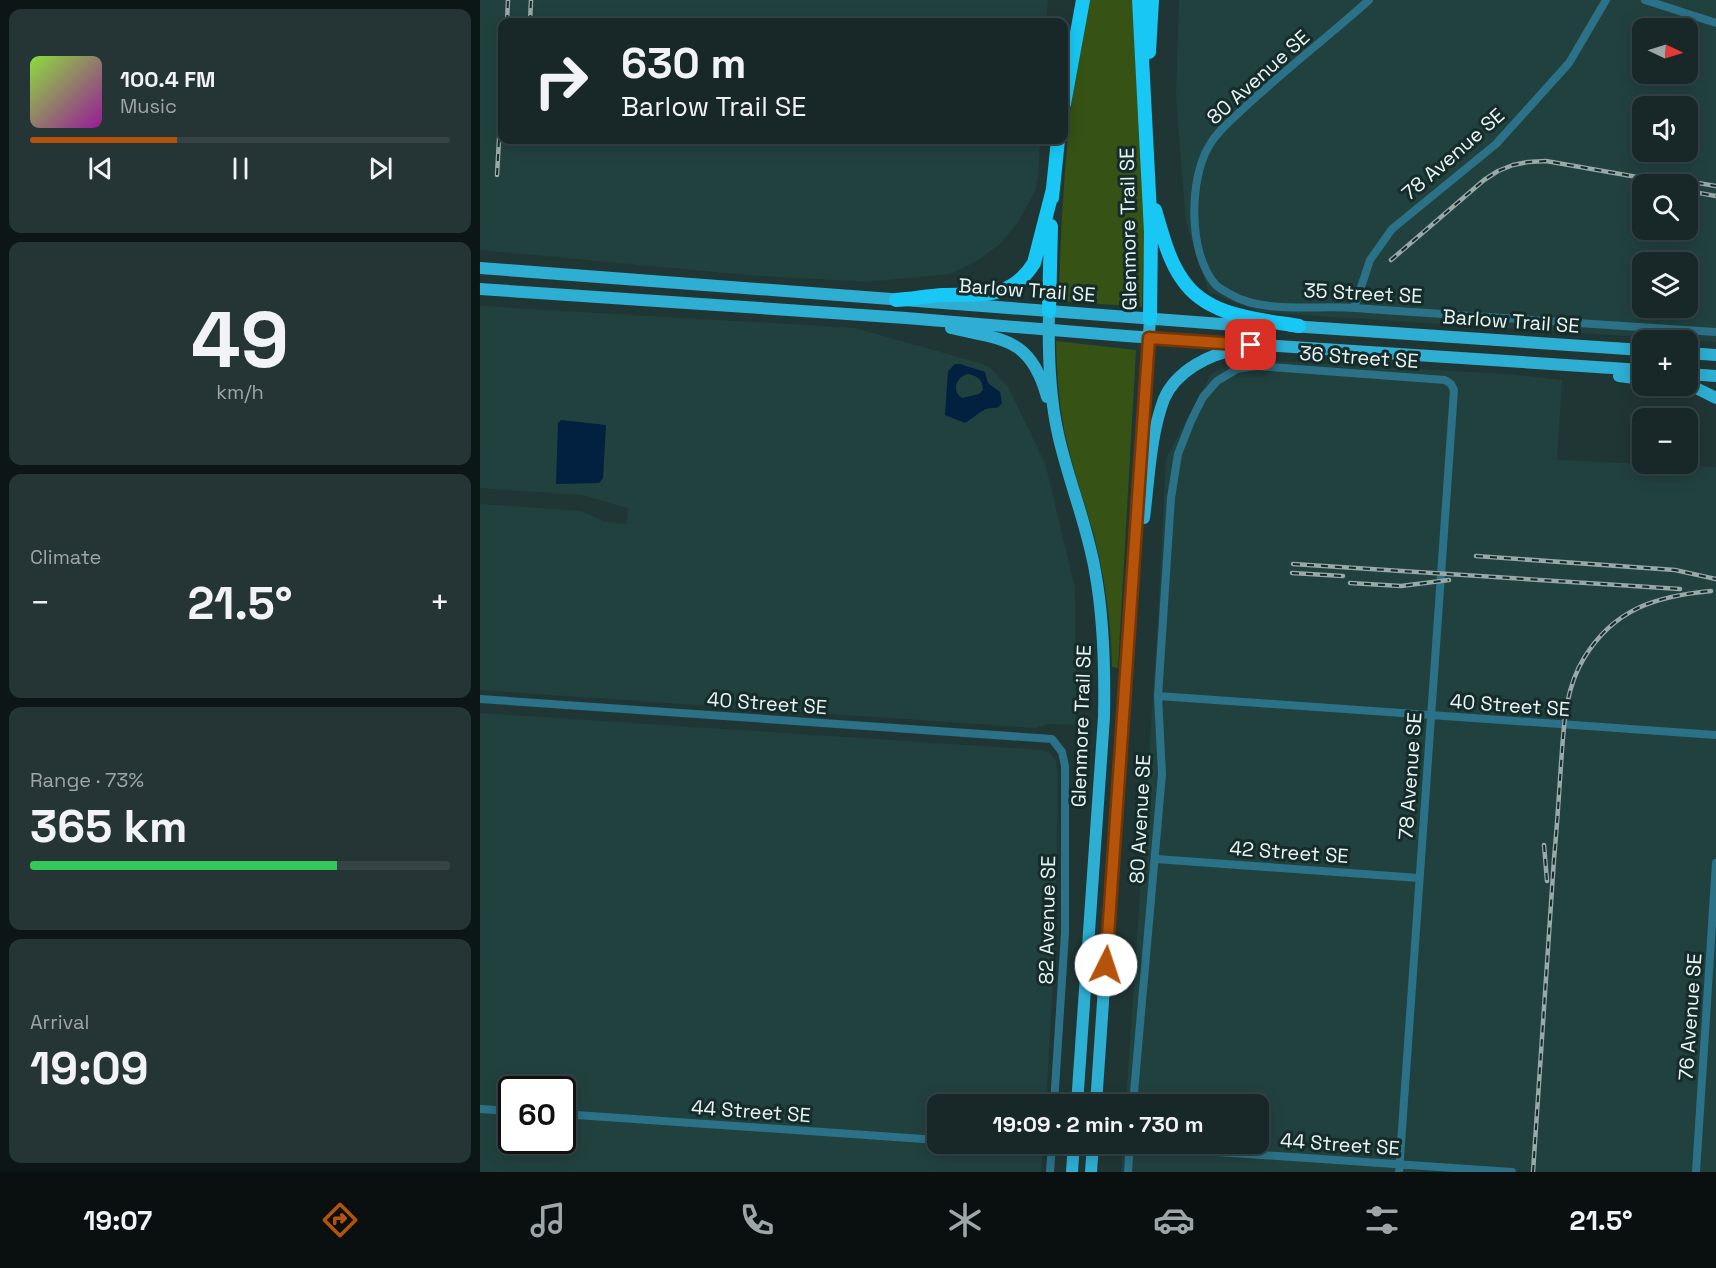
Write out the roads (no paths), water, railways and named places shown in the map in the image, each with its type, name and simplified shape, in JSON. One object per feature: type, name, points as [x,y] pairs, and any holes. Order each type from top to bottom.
[{"type":"highway","points":[[1068,69],[1076,0]]},
{"type":"highway","points":[[1068,81],[1083,0]]},
{"type":"highway","name":"Glenmore Trail SE","points":[[1139,0],[1151,232],[1150,319]]},
{"type":"highway","points":[[1145,120],[1152,0]]},
{"type":"highway","name":"Glenmore Trail SE","points":[[1048,311],[1053,189],[1058,144]]},
{"type":"highway","points":[[896,300],[997,293],[1019,282],[1028,274],[1034,263],[1053,189]]},
{"type":"highway","points":[[1149,193],[1170,257],[1182,280],[1201,300],[1236,315],[1299,326]]},
{"type":"main road","name":"Barlow Trail SE","points":[[480,268],[1235,325],[1299,326],[1632,349]]},
{"type":"main road","points":[[480,274],[515,271]]},
{"type":"main road","name":"Barlow Trail SE","points":[[480,289],[1632,369]]},
{"type":"main road","name":"Glenmore Trail SE","points":[[1048,311],[1052,404],[1095,570],[1105,660],[1104,717],[1078,1094]]},
{"type":"main road","points":[[1122,317],[1137,328],[1144,337]]},
{"type":"main road","points":[[906,318],[1001,339],[1023,351],[1031,359],[1043,382],[1058,434]]},
{"type":"main road","name":"Glenmore Trail SE","points":[[1097,1094],[1138,492],[1135,410],[1144,337],[1150,319]]},
{"type":"main road","points":[[1132,578],[1140,548],[1156,428],[1165,398],[1177,380],[1201,361],[1224,351],[1275,346]]},
{"type":"main road","points":[[1698,354],[1716,356]]},
{"type":"main road","points":[[1587,366],[1632,378]]},
{"type":"main road","points":[[1698,375],[1716,376]]},
{"type":"main road","points":[[1698,389],[1716,398]]},
{"type":"main road","points":[[1072,1172],[1073,1154]]},
{"type":"main road","points":[[1091,1172],[1092,1154]]},
{"type":"street","name":"80 Avenue SE","points":[[1260,305],[1232,296],[1216,285],[1205,268],[1196,239],[1196,190],[1199,168],[1209,144],[1221,130],[1360,3],[1370,0]]},
{"type":"street","name":"78 Avenue SE","points":[[1354,308],[1370,260],[1392,229],[1496,144],[1569,63],[1606,0]]},
{"type":"street","points":[[1645,0],[1716,23]]},
{"type":"street","name":"35 Street SE","points":[[1260,305],[1354,308],[1716,332]]},
{"type":"street","name":"36 Street SE","points":[[1203,397],[1217,381],[1237,369],[1256,366],[1445,380],[1451,384]]},
{"type":"street","name":"78 Avenue SE","points":[[1400,1168],[1454,390],[1451,384]]},
{"type":"street","name":"80 Avenue SE","points":[[1134,1094],[1162,774],[1158,696],[1172,498],[1178,454],[1203,397]]},
{"type":"street","name":"40 Street SE","points":[[1158,696],[1716,735]]},
{"type":"street","name":"40 Street SE","points":[[480,699],[1052,739]]},
{"type":"street","name":"82 Avenue SE","points":[[1052,739],[1062,752],[1065,766],[1065,933],[1055,1094]]},
{"type":"street","name":"42 Street SE","points":[[1156,859],[1419,878]]},
{"type":"street","name":"76 Avenue SE","points":[[1696,1172],[1716,863]]},
{"type":"street","points":[[480,1108],[498,1110]]},
{"type":"street","name":"44 Street SE","points":[[576,1115],[927,1139]]},
{"type":"street","points":[[1050,1172],[1051,1154]]},
{"type":"street","points":[[1128,1172],[1129,1154]]},
{"type":"street","name":"44 Street SE","points":[[1236,1154],[1400,1168],[1512,1172]]},
{"type":"water","points":[[955,364],[960,364],[985,372],[988,383],[1000,392],[1002,403],[997,408],[984,410],[965,423],[945,415],[948,371]],"holes":[[[968,374],[981,381],[983,390],[979,394],[962,398],[957,391],[956,384],[960,378]]]},
{"type":"water","points":[[561,420],[606,425],[603,478],[599,483],[556,484],[558,423]]},
{"type":"railway","points":[[507,18],[508,0]]},
{"type":"railway","points":[[530,18],[531,0]]},
{"type":"railway","points":[[497,175],[499,144]]},
{"type":"railway","points":[[1391,260],[1484,180],[1513,165],[1546,161],[1632,176]]},
{"type":"railway","points":[[1698,183],[1716,186]]},
{"type":"railway","points":[[1698,193],[1716,196]]},
{"type":"railway","points":[[1476,556],[1675,570],[1716,579]]},
{"type":"railway","points":[[1293,564],[1680,589]]},
{"type":"railway","points":[[1292,573],[1343,576]]},
{"type":"railway","points":[[1350,583],[1401,586],[1449,580]]},
{"type":"railway","points":[[1533,1172],[1563,736],[1572,683],[1584,658],[1596,641],[1623,617],[1655,601],[1711,591]]},
{"type":"railway","points":[[1544,845],[1547,881]]}]
